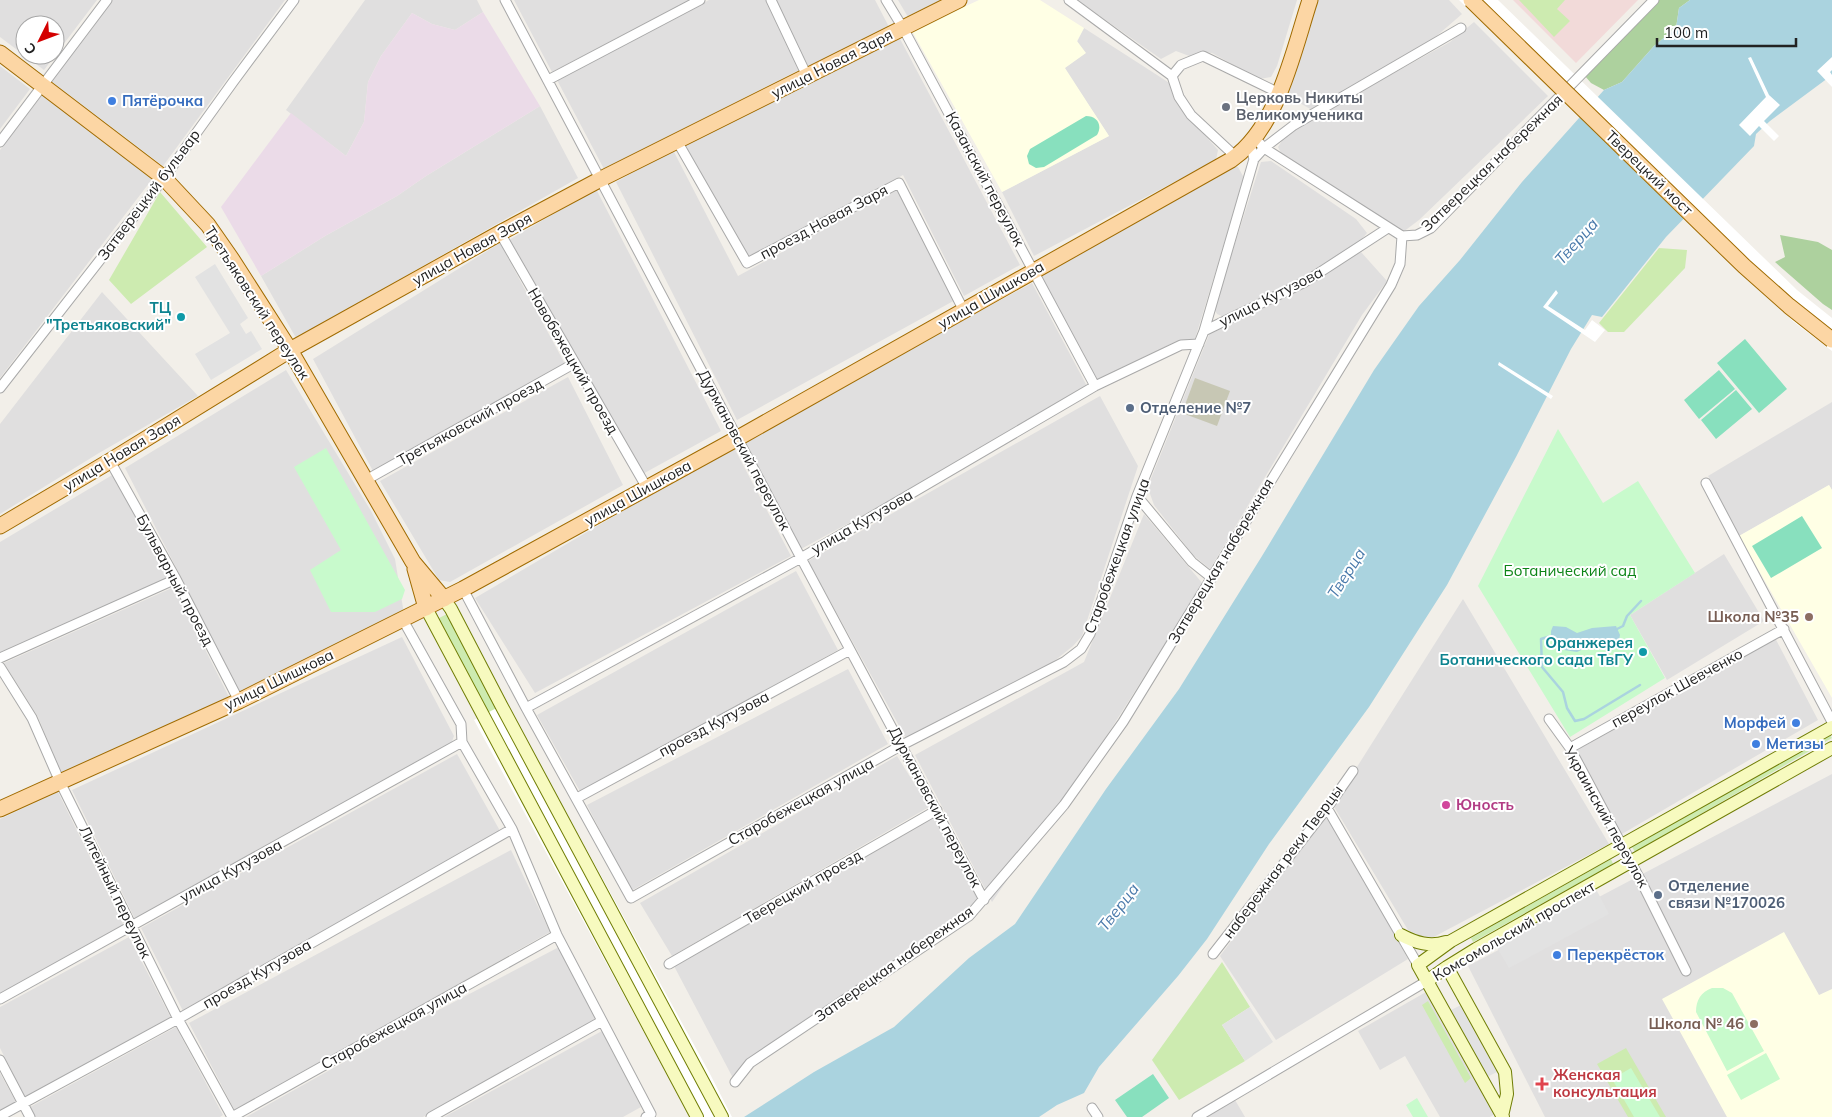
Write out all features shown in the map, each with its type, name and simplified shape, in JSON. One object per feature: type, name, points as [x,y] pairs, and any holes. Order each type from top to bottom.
[{"type":"main road","name":"улица Новая Заря","points":[[0,526],[110,461],[290,350],[500,232],[959,0]]},
{"type":"main road","name":"Старобежецкая улица","points":[[1256,147],[1279,93],[1310,0]]},
{"type":"main road","name":"Тверецкий мост","points":[[1471,0],[1735,258],[1832,340]]},
{"type":"main road","name":"Тверецкий мост","points":[[1484,0],[1739,251],[1832,330]]},
{"type":"main road","name":"Третьяковский переулок","points":[[0,53],[164,178],[190,205],[220,242],[290,350],[413,562],[444,599]]},
{"type":"main road","name":"улица Шишкова","points":[[0,809],[238,701],[463,589],[738,438],[1235,156],[1256,147]]},
{"type":"main road","name":"Третьяковский переулок","points":[[413,562],[426,608]]},
{"type":"street","points":[[0,142],[107,0]]},
{"type":"street","name":"Затверецкий бульвар","points":[[0,388],[164,178],[232,82],[294,0]]},
{"type":"street","name":"Дурмановский переулок","points":[[505,0],[984,900]]},
{"type":"street","points":[[548,80],[700,0]]},
{"type":"street","points":[[771,0],[808,76]]},
{"type":"street","name":"Казанский переулок","points":[[886,0],[903,28],[1095,386]]},
{"type":"street","points":[[1069,0],[1172,76],[1179,97],[1190,115],[1235,156]]},
{"type":"street","name":"Затверецкая набережная","points":[[734,1082],[750,1063],[969,916],[984,900],[1064,805],[1122,722],[1391,285],[1400,264],[1402,236],[1417,235],[1431,228],[1654,0]]},
{"type":"street","name":"улица Шишкова","points":[[1256,147],[1460,28]]},
{"type":"street","points":[[1172,76],[1181,65],[1203,56],[1279,93]]},
{"type":"street","name":"проезд Новая Заря","points":[[677,141],[747,263],[900,183],[964,311]]},
{"type":"street","points":[[1256,147],[1402,236]]},
{"type":"street","name":"Старобежецкая улица","points":[[577,798],[631,898],[902,745],[1064,662],[1081,649],[1095,621],[1137,496],[1204,331],[1256,147]]},
{"type":"street","name":"улица Кутузова","points":[[1204,331],[1306,282],[1388,228]]},
{"type":"street","name":"Новобежецкий проезд","points":[[500,232],[647,488]]},
{"type":"street","name":"улица Кутузова","points":[[526,708],[801,558],[1095,386],[1180,345],[1199,344]]},
{"type":"street","name":"Третьяковский проезд","points":[[366,480],[575,363]]},
{"type":"street","name":"Бульварный проезд","points":[[110,461],[176,579],[238,701]]},
{"type":"street","points":[[1706,483],[1832,722]]},
{"type":"street","points":[[1137,496],[1192,562],[1212,578]]},
{"type":"street","points":[[0,658],[176,579]]},
{"type":"street","points":[[463,589],[526,708],[577,798]]},
{"type":"street","name":"Третьяковский переулок","points":[[444,599],[452,609],[501,706],[722,1117]]},
{"type":"street","name":"Третьяковский переулок","points":[[426,608],[697,1117]]},
{"type":"street","points":[[403,620],[461,724],[462,742],[512,829],[557,935],[649,1116]]},
{"type":"street","name":"переулок Шевченко","points":[[1570,748],[1784,629]]},
{"type":"street","name":"проезд Кутузова","points":[[577,798],[850,650]]},
{"type":"street","name":"Литейный переулок","points":[[0,667],[32,718],[60,782],[178,1019],[232,1117]]},
{"type":"street","name":"Украинский переулок","points":[[1548,719],[1570,748],[1686,971]]},
{"type":"street","name":"Комсомольский проспект","points":[[1418,965],[1466,932],[1832,728]]},
{"type":"street","name":"улица Кутузова","points":[[0,999],[462,742]]},
{"type":"street","name":"Комсомольский проспект","points":[[1197,1117],[1427,982],[1446,967],[1832,748]]},
{"type":"street","name":"набережная реки Тверцы","points":[[1213,954],[1327,808],[1353,770]]},
{"type":"street","points":[[1327,808],[1418,965],[1502,1117]]},
{"type":"street","name":"Тверецкий проезд","points":[[669,964],[937,810]]},
{"type":"street","name":"проезд Кутузова","points":[[0,1116],[178,1019],[512,829]]},
{"type":"street","points":[[1466,932],[1464,937],[1465,944],[1469,948],[1476,950]]},
{"type":"street","name":"Старобежецкая улица","points":[[232,1117],[557,935]]},
{"type":"street","name":"Комсомольский проспект","points":[[1401,935],[1413,941],[1426,944],[1451,941]]},
{"type":"street","points":[[1446,967],[1506,1072],[1507,1094],[1502,1117]]},
{"type":"street","points":[[431,1117],[602,1021]]},
{"type":"street","points":[[0,1060],[30,1117]]},
{"type":"street","points":[[1092,1108],[1098,1117]]},
{"type":"shaded area","points":[[0,0],[97,0],[65,42],[65,15],[15,15],[15,48],[0,37]]},
{"type":"shaded area","points":[[112,0],[285,0],[163,166],[51,81],[65,65],[65,62]]},
{"type":"shaded area","points":[[365,0],[477,0],[483,12],[455,30],[432,24],[412,13],[381,56],[368,82],[364,122],[346,156],[286,110]]},
{"type":"shaded area","points":[[514,0],[691,0],[552,72]]},
{"type":"shaded area","points":[[709,0],[766,0],[801,69],[604,169],[557,80]]},
{"type":"shaded area","points":[[773,0],[875,0],[889,27],[806,68]]},
{"type":"shaded area","points":[[898,0],[942,0],[908,17]]},
{"type":"shaded area","points":[[979,0],[1040,0],[1084,28],[1077,41],[1086,53],[1065,68],[1109,136],[1002,192],[912,31]]},
{"type":"shaded area","points":[[1077,0],[1297,0],[1277,66],[1271,77],[1259,79],[1212,53],[1203,52],[1192,57],[1176,51],[1161,59]]},
{"type":"shaded area","points":[[1314,0],[1449,0],[1462,14],[1432,40],[1312,110],[1284,94]]},
{"type":"shaded area","points":[[1513,0],[1638,0],[1576,63]]},
{"type":"shaded area","points":[[483,12],[540,106],[397,196],[325,236],[261,276],[221,207],[291,113],[346,156],[364,122],[368,82],[381,56],[412,13],[432,24],[455,30]]},
{"type":"shaded area","points":[[1474,22],[1548,96],[1419,220],[1403,232],[1281,153],[1278,147],[1285,136],[1307,121],[1450,42]]},
{"type":"shaded area","points":[[1084,28],[1171,84],[1181,108],[1218,150],[1216,160],[1034,256],[1002,192],[1109,136],[1064,68]]},
{"type":"shaded area","points":[[899,37],[1020,265],[964,296],[903,175],[746,259],[685,145]]},
{"type":"shaded area","points":[[37,65],[48,65],[44,70]]},
{"type":"shaded area","points":[[0,66],[30,89],[0,129]]},
{"type":"shaded area","points":[[42,95],[153,178],[0,378],[0,150]]},
{"type":"shaded area","points":[[540,106],[578,178],[296,338],[261,276],[325,236],[397,196]]},
{"type":"shaded area","points":[[673,150],[738,276],[898,189],[957,299],[737,420],[616,182]]},
{"type":"shaded area","points":[[1271,161],[1356,219],[1367,233],[1361,240],[1317,270],[1226,318],[1217,314],[1214,309],[1261,162]]},
{"type":"shaded area","points":[[1231,164],[1238,167],[1244,178],[1195,339],[1177,341],[1097,380],[1040,274]]},
{"type":"shaded area","points":[[596,189],[721,431],[639,476],[509,240]]},
{"type":"shaded area","points":[[500,243],[565,364],[373,471],[313,359]]},
{"type":"shaded area","points":[[1361,252],[1387,281],[1362,315],[1210,569],[1193,555],[1154,505],[1149,491],[1150,481],[1211,330],[1292,291]]},
{"type":"shaded area","points":[[215,264],[248,318],[240,324],[246,334],[251,331],[262,349],[211,380],[195,354],[230,333],[195,277]]},
{"type":"shaded area","points":[[1032,283],[1087,386],[919,485],[801,549],[744,439]]},
{"type":"shaded area","points":[[102,292],[198,396],[99,453],[0,514],[0,424]]},
{"type":"shaded area","points":[[286,370],[371,511],[395,559],[404,614],[241,694],[125,468]]},
{"type":"shaded area","points":[[568,377],[623,485],[450,582],[439,580],[380,481]]},
{"type":"shaded area","points":[[1195,378],[1230,391],[1217,426],[1182,413]]},
{"type":"shaded area","points":[[1100,396],[1138,466],[1082,636],[1053,662],[908,742],[808,561]]},
{"type":"shaded area","points":[[1832,402],[1832,490],[1829,485],[1739,536],[1708,476]]},
{"type":"shaded area","points":[[733,446],[791,556],[535,693],[475,598]]},
{"type":"shaded area","points":[[114,474],[169,579],[0,655],[0,542]]},
{"type":"shaded area","name":"Школа №35","points":[[1829,485],[1832,490],[1832,698],[1739,536]]},
{"type":"shaded area","points":[[1144,514],[1203,584],[1109,732],[992,902],[915,755],[1084,662]]},
{"type":"shaded area","points":[[1724,554],[1764,621],[1667,680],[1630,615]]},
{"type":"shaded area","points":[[796,571],[838,650],[581,793],[537,715]]},
{"type":"shaded area","points":[[174,587],[229,697],[61,773],[38,717],[4,663]]},
{"type":"shaded area","points":[[1463,599],[1609,844],[1428,940],[1408,930],[1333,805]]},
{"type":"shaded area","points":[[1773,634],[1818,720],[1615,838],[1570,754]]},
{"type":"shaded area","points":[[402,637],[454,736],[451,744],[135,919],[72,790]]},
{"type":"shaded area","points":[[848,669],[888,744],[631,891],[587,805]]},
{"type":"shaded area","points":[[457,754],[504,838],[183,1011],[141,928]]},
{"type":"shaded area","points":[[897,756],[929,807],[672,956],[640,903]]},
{"type":"shaded area","points":[[1832,774],[1832,1117],[1545,1117],[1468,966]]},
{"type":"shaded area","points":[[58,792],[124,926],[0,994],[0,819]]},
{"type":"shaded area","points":[[1327,813],[1408,959],[1276,1040],[1220,956]]},
{"type":"shaded area","points":[[934,817],[980,902],[734,1080],[674,966]]},
{"type":"shaded area","points":[[511,850],[550,932],[235,1111],[189,1023]]},
{"type":"shaded area","points":[[1597,891],[1609,914],[1509,968],[1496,946]]},
{"type":"shaded area","name":"Школа № 46","points":[[1784,932],[1819,995],[1832,989],[1832,1117],[1727,1117],[1662,999]]},
{"type":"shaded area","points":[[129,937],[171,1018],[25,1098],[0,1048],[0,1007]]},
{"type":"shaded area","points":[[559,947],[597,1019],[423,1117],[246,1117],[410,1025]]},
{"type":"shaded area","points":[[1426,992],[1495,1114],[1490,1117],[1440,1117],[1405,1056],[1380,1070],[1358,1031]]},
{"type":"shaded area","points":[[1461,1005],[1497,1072],[1485,1078],[1449,1011]]},
{"type":"shaded area","points":[[1250,1007],[1273,1042],[1245,1061],[1222,1025]]},
{"type":"shaded area","points":[[176,1027],[223,1115],[220,1117],[35,1117],[30,1107]]},
{"type":"shaded area","points":[[602,1031],[641,1107],[623,1117],[444,1117]]},
{"type":"shaded area","points":[[0,1073],[16,1102],[0,1111]]},
{"type":"shaded area","points":[[1235,1100],[1245,1117],[1207,1117]]},
{"type":"green space","points":[[1519,0],[1565,0],[1557,9],[1570,21],[1554,37]]},
{"type":"green space","points":[[1655,0],[1690,0],[1679,8],[1676,28],[1654,46],[1622,82],[1604,90],[1591,83],[1585,76]]},
{"type":"green space","points":[[1086,116],[1096,119],[1098,122],[1099,131],[1097,135],[1044,167],[1036,168],[1029,164],[1027,156],[1030,149]]},
{"type":"green space","points":[[160,192],[207,247],[131,304],[109,280]]},
{"type":"green space","points":[[1780,235],[1818,242],[1832,250],[1832,310],[1775,262],[1785,257]]},
{"type":"green space","points":[[1659,248],[1687,250],[1685,268],[1624,332],[1608,332],[1599,323]]},
{"type":"green space","points":[[1745,339],[1787,389],[1759,413],[1717,363]]},
{"type":"green space","points":[[1719,370],[1735,389],[1699,419],[1684,400]]},
{"type":"green space","points":[[1736,390],[1752,409],[1716,439],[1701,420]]},
{"type":"green space","name":"Ботанический сад","points":[[1558,429],[1603,503],[1638,481],[1695,573],[1630,615],[1665,678],[1570,737],[1478,586]]},
{"type":"green space","points":[[326,448],[405,590],[402,599],[375,612],[331,612],[310,570],[341,550],[294,467]]},
{"type":"green space","points":[[1802,516],[1822,548],[1771,578],[1752,546]]},
{"type":"green space","points":[[447,614],[668,1037],[662,1040],[437,619]]},
{"type":"green space","points":[[1830,735],[1832,738],[1635,852],[1632,847]]},
{"type":"green space","points":[[1611,859],[1613,864],[1473,942],[1471,938]]},
{"type":"green space","points":[[1222,962],[1250,1007],[1222,1025],[1245,1061],[1179,1100],[1152,1060]]},
{"type":"green space","points":[[1712,988],[1723,988],[1732,993],[1764,1051],[1727,1071],[1696,1012],[1700,997]]},
{"type":"green space","points":[[1428,1001],[1471,1078],[1465,1083],[1422,1005]]},
{"type":"green space","points":[[1626,1048],[1666,1117],[1628,1117],[1597,1064]]},
{"type":"green space","points":[[1766,1053],[1780,1079],[1741,1100],[1727,1075]]},
{"type":"green space","points":[[1631,1068],[1660,1117],[1634,1117],[1612,1079]]},
{"type":"green space","points":[[1153,1074],[1169,1098],[1142,1117],[1127,1117],[1115,1100]]},
{"type":"green space","points":[[1417,1098],[1428,1117],[1413,1117],[1406,1105]]},
{"type":"water","name":"Тверца","points":[[1690,0],[1832,0],[1832,75],[1770,121],[1756,134],[1754,146],[1666,237],[1602,317],[1592,315],[1571,349],[1516,457],[1447,585],[1369,707],[1269,844],[1207,939],[1178,976],[1099,1067],[1084,1093],[1057,1105],[1039,1117],[744,1117],[814,1072],[894,1027],[969,958],[1015,924],[1106,789],[1179,689],[1374,370],[1419,306],[1460,260],[1522,182],[1604,90],[1622,82],[1654,46],[1676,28],[1679,8]]},
{"type":"water","points":[[1553,626],[1566,627],[1577,633],[1592,628],[1616,626],[1620,635],[1619,640],[1609,645],[1599,647],[1592,645],[1577,652],[1564,650],[1551,638]]},
{"type":"pier","points":[[1459,0],[1498,0],[1797,290],[1832,318],[1832,351],[1794,322],[1730,263]]},
{"type":"pier","points":[[1751,57],[1769,95],[1780,105],[1764,121],[1779,136],[1774,141],[1759,126],[1750,136],[1739,125],[1766,97],[1748,58]]},
{"type":"pier","points":[[1832,57],[1832,70],[1830,72],[1832,75],[1832,87],[1817,71]]},
{"type":"pier","points":[[1556,290],[1558,293],[1548,306],[1585,330],[1592,320],[1605,330],[1595,342],[1543,307]]},
{"type":"pier","points":[[1499,362],[1553,396],[1551,399],[1498,365]]},
{"type":"pier","points":[[506,703],[732,1117],[690,1117],[474,720]]},
{"type":"waterway","points":[[1617,629],[1623,626],[1627,616],[1641,601]]},
{"type":"waterway","points":[[1551,636],[1541,639],[1542,667],[1563,692],[1567,708],[1575,721],[1584,719],[1640,685]]},
{"type":"place","name":"Пятёрочка","points":[[112,101]]},
{"type":"place","name":"Церковь Никиты Великомученика","points":[[1226,107]]},
{"type":"place","name":"ТЦ \"Третьяковский\"","points":[[181,317]]},
{"type":"place","name":"Отделение №7","points":[[1130,408]]},
{"type":"place","name":"Школа №35","points":[[1809,617]]},
{"type":"place","name":"Оранжерея Ботанического сада ТвГУ","points":[[1643,652]]},
{"type":"place","name":"Морфей","points":[[1796,723]]},
{"type":"place","name":"Метизы","points":[[1756,744]]},
{"type":"place","name":"Юность","points":[[1446,805]]},
{"type":"place","name":"Отделение связи №170026","points":[[1658,895]]},
{"type":"place","name":"Перекрёсток","points":[[1557,955]]},
{"type":"place","name":"Школа № 46","points":[[1754,1024]]},
{"type":"place","name":"Женская консультация","points":[[1542,1084]]}]
